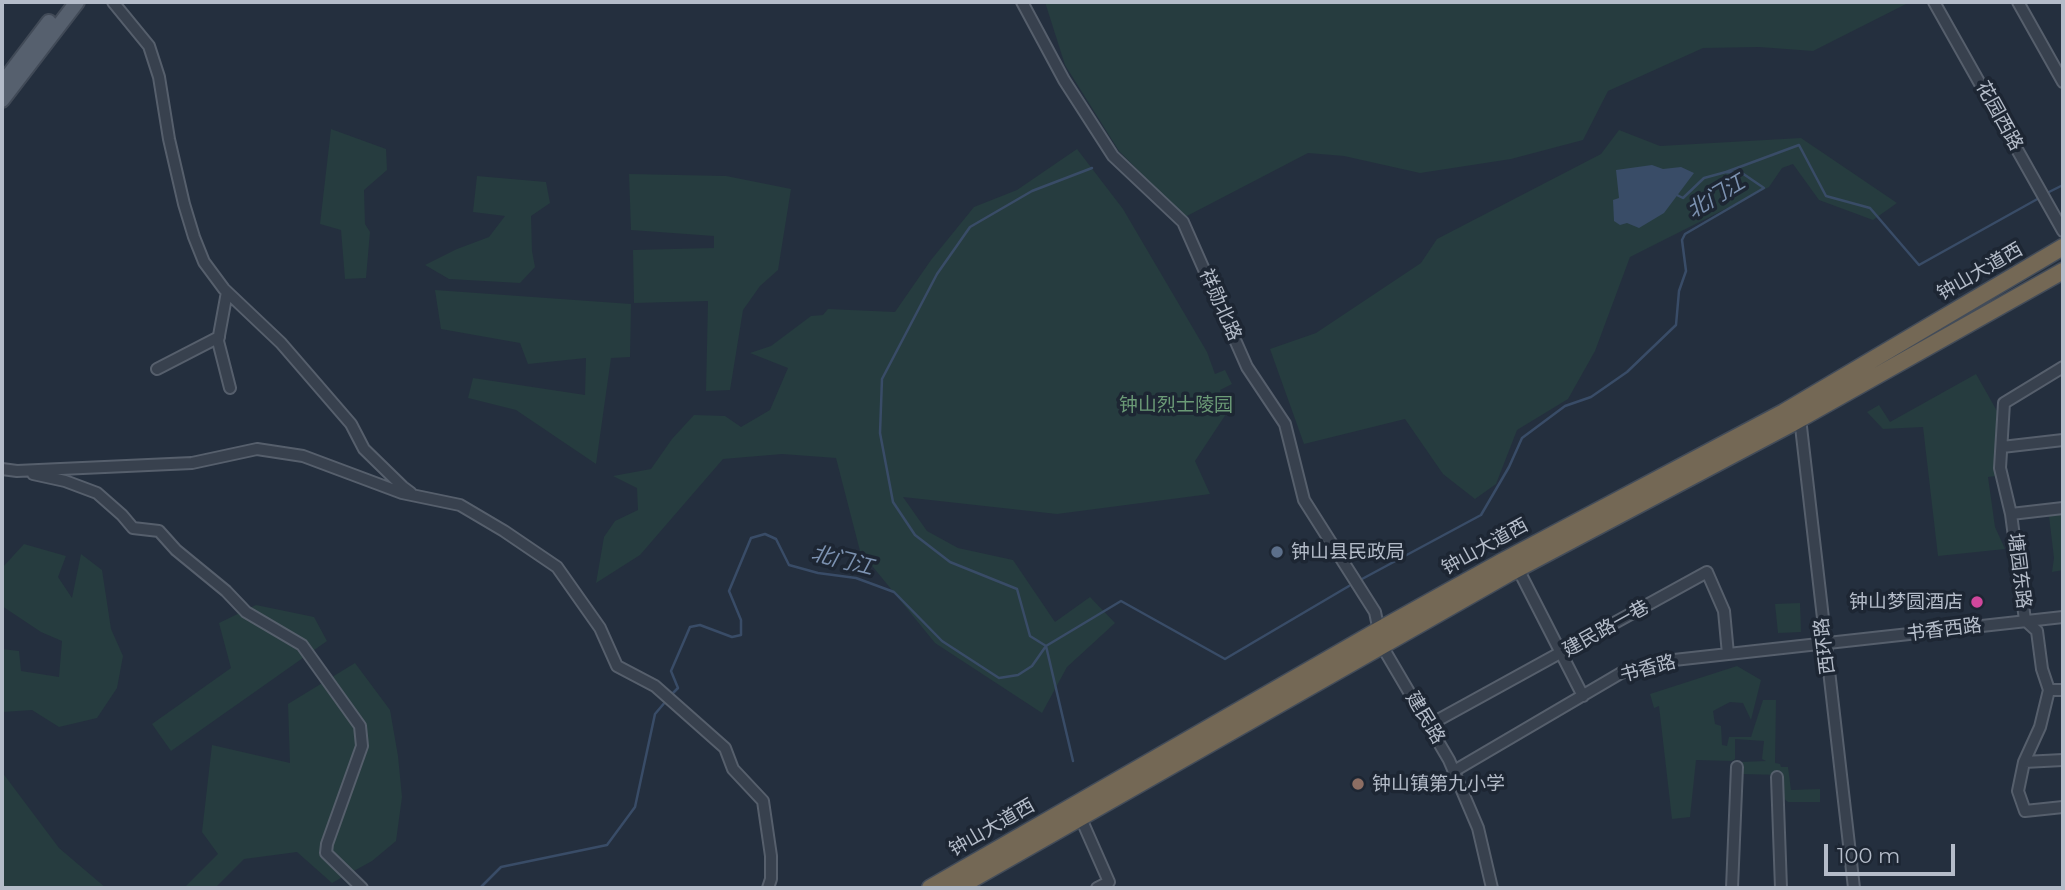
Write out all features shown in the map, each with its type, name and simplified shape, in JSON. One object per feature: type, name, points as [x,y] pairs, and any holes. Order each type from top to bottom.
[{"type":"highway","name":"钟山大道西","points":[[1796,412],[2063,247]]},
{"type":"highway","name":"钟山大道西","points":[[929,888],[1078,811],[1515,563],[2063,271]]},
{"type":"highway","name":"钟山大道西","points":[[957,888],[1078,811]]},
{"type":"main road","points":[[3,92],[65,2]]},
{"type":"main road","points":[[3,92],[77,2]]},
{"type":"street","points":[[113,2],[149,46],[159,77],[169,139],[194,237],[204,262],[227,292],[296,359],[351,424],[364,449],[403,487],[417,496]]},
{"type":"street","name":"祥勋北路","points":[[1022,2],[1064,80],[1113,156],[1183,222],[1247,367],[1285,424],[1304,500],[1375,612],[1379,638]]},
{"type":"street","name":"花园西路","points":[[1934,2],[2063,231]]},
{"type":"street","points":[[2018,2],[2063,82]]},
{"type":"street","points":[[227,292],[219,337],[230,388]]},
{"type":"street","points":[[157,369],[219,337]]},
{"type":"street","name":"塘园东路","points":[[2063,367],[2004,403],[2000,468],[2011,514],[2025,620],[2037,631],[2042,669],[2049,690],[2040,727],[2024,762],[2018,791],[2025,811],[2063,807]]},
{"type":"street","name":"西环路","points":[[1796,412],[1854,888]]},
{"type":"street","points":[[2002,447],[2063,440]]},
{"type":"street","points":[[17,471],[192,463],[257,449],[303,456],[363,480],[460,505],[557,567],[600,628],[617,666],[662,692],[725,748],[733,769],[762,801],[771,856],[771,879],[768,888]]},
{"type":"street","points":[[2,469],[65,481],[97,494],[133,528],[159,531],[176,550],[226,591],[246,612],[302,645],[360,726],[362,746],[327,844],[327,853],[362,888]]},
{"type":"street","points":[[2011,514],[2063,508]]},
{"type":"street","points":[[1515,563],[1583,696]]},
{"type":"street","name":"建民路一巷","points":[[1429,725],[1707,572],[1724,611],[1728,654]]},
{"type":"street","name":"书香西路","points":[[1825,644],[2063,617]]},
{"type":"street","name":"建民路","points":[[1379,638],[1454,771],[1478,828],[1492,888]]},
{"type":"street","name":"书香路","points":[[1454,771],[1621,673],[1674,660],[1825,644]]},
{"type":"street","points":[[2049,690],[2063,690]]},
{"type":"street","points":[[2024,762],[2063,760]]},
{"type":"street","points":[[1732,888],[1737,768]]},
{"type":"street","points":[[1777,777],[1781,888]]},
{"type":"street","points":[[1078,811],[1108,882],[1097,888]]},
{"type":"green space","points":[[1045,2],[1910,2],[1813,51],[1759,47],[1703,48],[1608,91],[1583,140],[1511,159],[1420,173],[1344,156],[1308,153],[1185,217],[1119,151],[1065,65]]},
{"type":"green space","points":[[331,129],[386,149],[387,170],[364,190],[365,224],[370,232],[366,278],[345,279],[341,230],[320,224]]},
{"type":"green space","points":[[1619,130],[1660,146],[1801,138],[1897,203],[1873,220],[1819,200],[1793,164],[1782,168],[1769,187],[1630,257],[1595,351],[1568,399],[1517,430],[1496,484],[1475,499],[1443,474],[1405,419],[1304,444],[1270,349],[1316,333],[1421,263],[1437,239],[1601,154]]},
{"type":"green space","name":"钟山烈士陵园","points":[[1077,149],[1123,209],[1207,352],[1215,374],[1225,370],[1232,384],[1220,390],[1228,411],[1195,461],[1210,494],[1057,514],[903,497],[927,531],[958,548],[1013,560],[1055,622],[1090,597],[1115,623],[1067,667],[1042,713],[935,643],[860,551],[836,458],[782,454],[723,459],[640,555],[596,583],[604,537],[615,521],[638,510],[637,488],[613,476],[651,469],[672,439],[694,415],[725,416],[741,427],[770,410],[788,368],[750,353],[771,346],[811,316],[823,315],[828,309],[895,312],[931,260],[974,207],[1017,190]]},
{"type":"green space","points":[[629,174],[726,176],[791,189],[778,270],[760,286],[743,310],[730,390],[706,391],[708,301],[634,303],[633,250],[714,248],[714,236],[631,230]]},
{"type":"green space","points":[[477,176],[546,182],[550,203],[531,216],[535,267],[520,283],[449,279],[425,265],[489,237],[505,216],[473,212]]},
{"type":"green space","points":[[435,290],[631,304],[630,357],[611,358],[596,464],[516,410],[468,398],[473,378],[585,395],[586,358],[528,364],[520,343],[441,329]]},
{"type":"green space","points":[[1976,374],[1997,411],[1996,476],[1988,477],[1995,527],[2005,549],[1938,556],[1923,427],[1883,429],[1867,412],[1879,405],[1890,422]]},
{"type":"green space","points":[[2063,514],[2063,570],[2052,572],[2054,558],[2049,516]]},
{"type":"green space","points":[[24,544],[66,556],[58,577],[72,598],[81,554],[102,570],[111,629],[123,656],[117,688],[97,718],[59,727],[32,710],[2,712],[2,649],[19,651],[21,671],[59,677],[62,641],[41,632],[2,606],[2,568]]},
{"type":"green space","points":[[1800,603],[1801,632],[1778,633],[1775,604]]},
{"type":"green space","points":[[256,605],[314,617],[327,641],[171,751],[152,724],[231,668],[219,623]]},
{"type":"green space","points":[[355,663],[390,710],[402,797],[396,841],[372,861],[332,883],[297,852],[244,859],[215,888],[184,888],[218,854],[202,832],[212,745],[290,763],[288,704]]},
{"type":"green space","points":[[1737,666],[1761,680],[1751,720],[1743,703],[1730,702],[1713,711],[1715,724],[1721,726],[1722,745],[1727,746],[1729,737],[1751,737],[1763,700],[1776,700],[1775,763],[1788,767],[1791,790],[1820,789],[1820,802],[1788,802],[1784,799],[1782,775],[1741,774],[1741,762],[1766,761],[1762,759],[1764,741],[1735,739],[1735,759],[1732,761],[1696,760],[1690,817],[1672,819],[1659,706],[1654,708],[1650,694]]},
{"type":"green space","points":[[2,772],[59,848],[106,888],[2,888]]},
{"type":"water","points":[[1652,165],[1663,169],[1681,167],[1694,173],[1664,213],[1639,228],[1627,223],[1620,225],[1614,221],[1613,200],[1619,198],[1616,170]]},
{"type":"waterway","name":"北门江","points":[[1362,579],[1481,515],[1509,467],[1522,438],[1565,406],[1591,397],[1627,372],[1676,325],[1679,291],[1686,271],[1682,240],[1685,234],[1764,188],[1742,173],[1726,172],[1799,145],[1826,196],[1870,208],[1919,265],[2041,197]]},
{"type":"waterway","points":[[1073,761],[1046,646],[1030,636],[1017,589],[950,562],[915,535],[893,502],[880,433],[882,379],[937,274],[970,227],[1032,191],[1092,168]]},
{"type":"waterway","points":[[1677,195],[1683,198],[1704,178],[1726,172]]},
{"type":"waterway","name":"北门江","points":[[2047,193],[2063,185]]},
{"type":"waterway","name":"北门江","points":[[670,696],[678,688],[671,671],[690,627],[700,625],[732,637],[741,635],[741,620],[729,591],[751,538],[765,534],[776,539],[789,565],[818,573],[856,578],[894,592],[942,641],[999,678],[1018,675],[1032,666],[1046,646],[1121,601],[1225,659],[1349,586]]},
{"type":"waterway","name":"北门江","points":[[480,888],[501,867],[607,845],[635,807],[655,714],[666,701]]},
{"type":"place","name":"钟山县民政局","points":[[1277,552]]},
{"type":"place","name":"钟山梦圆酒店","points":[[1977,602]]},
{"type":"place","name":"钟山镇第九小学","points":[[1358,784]]}]
